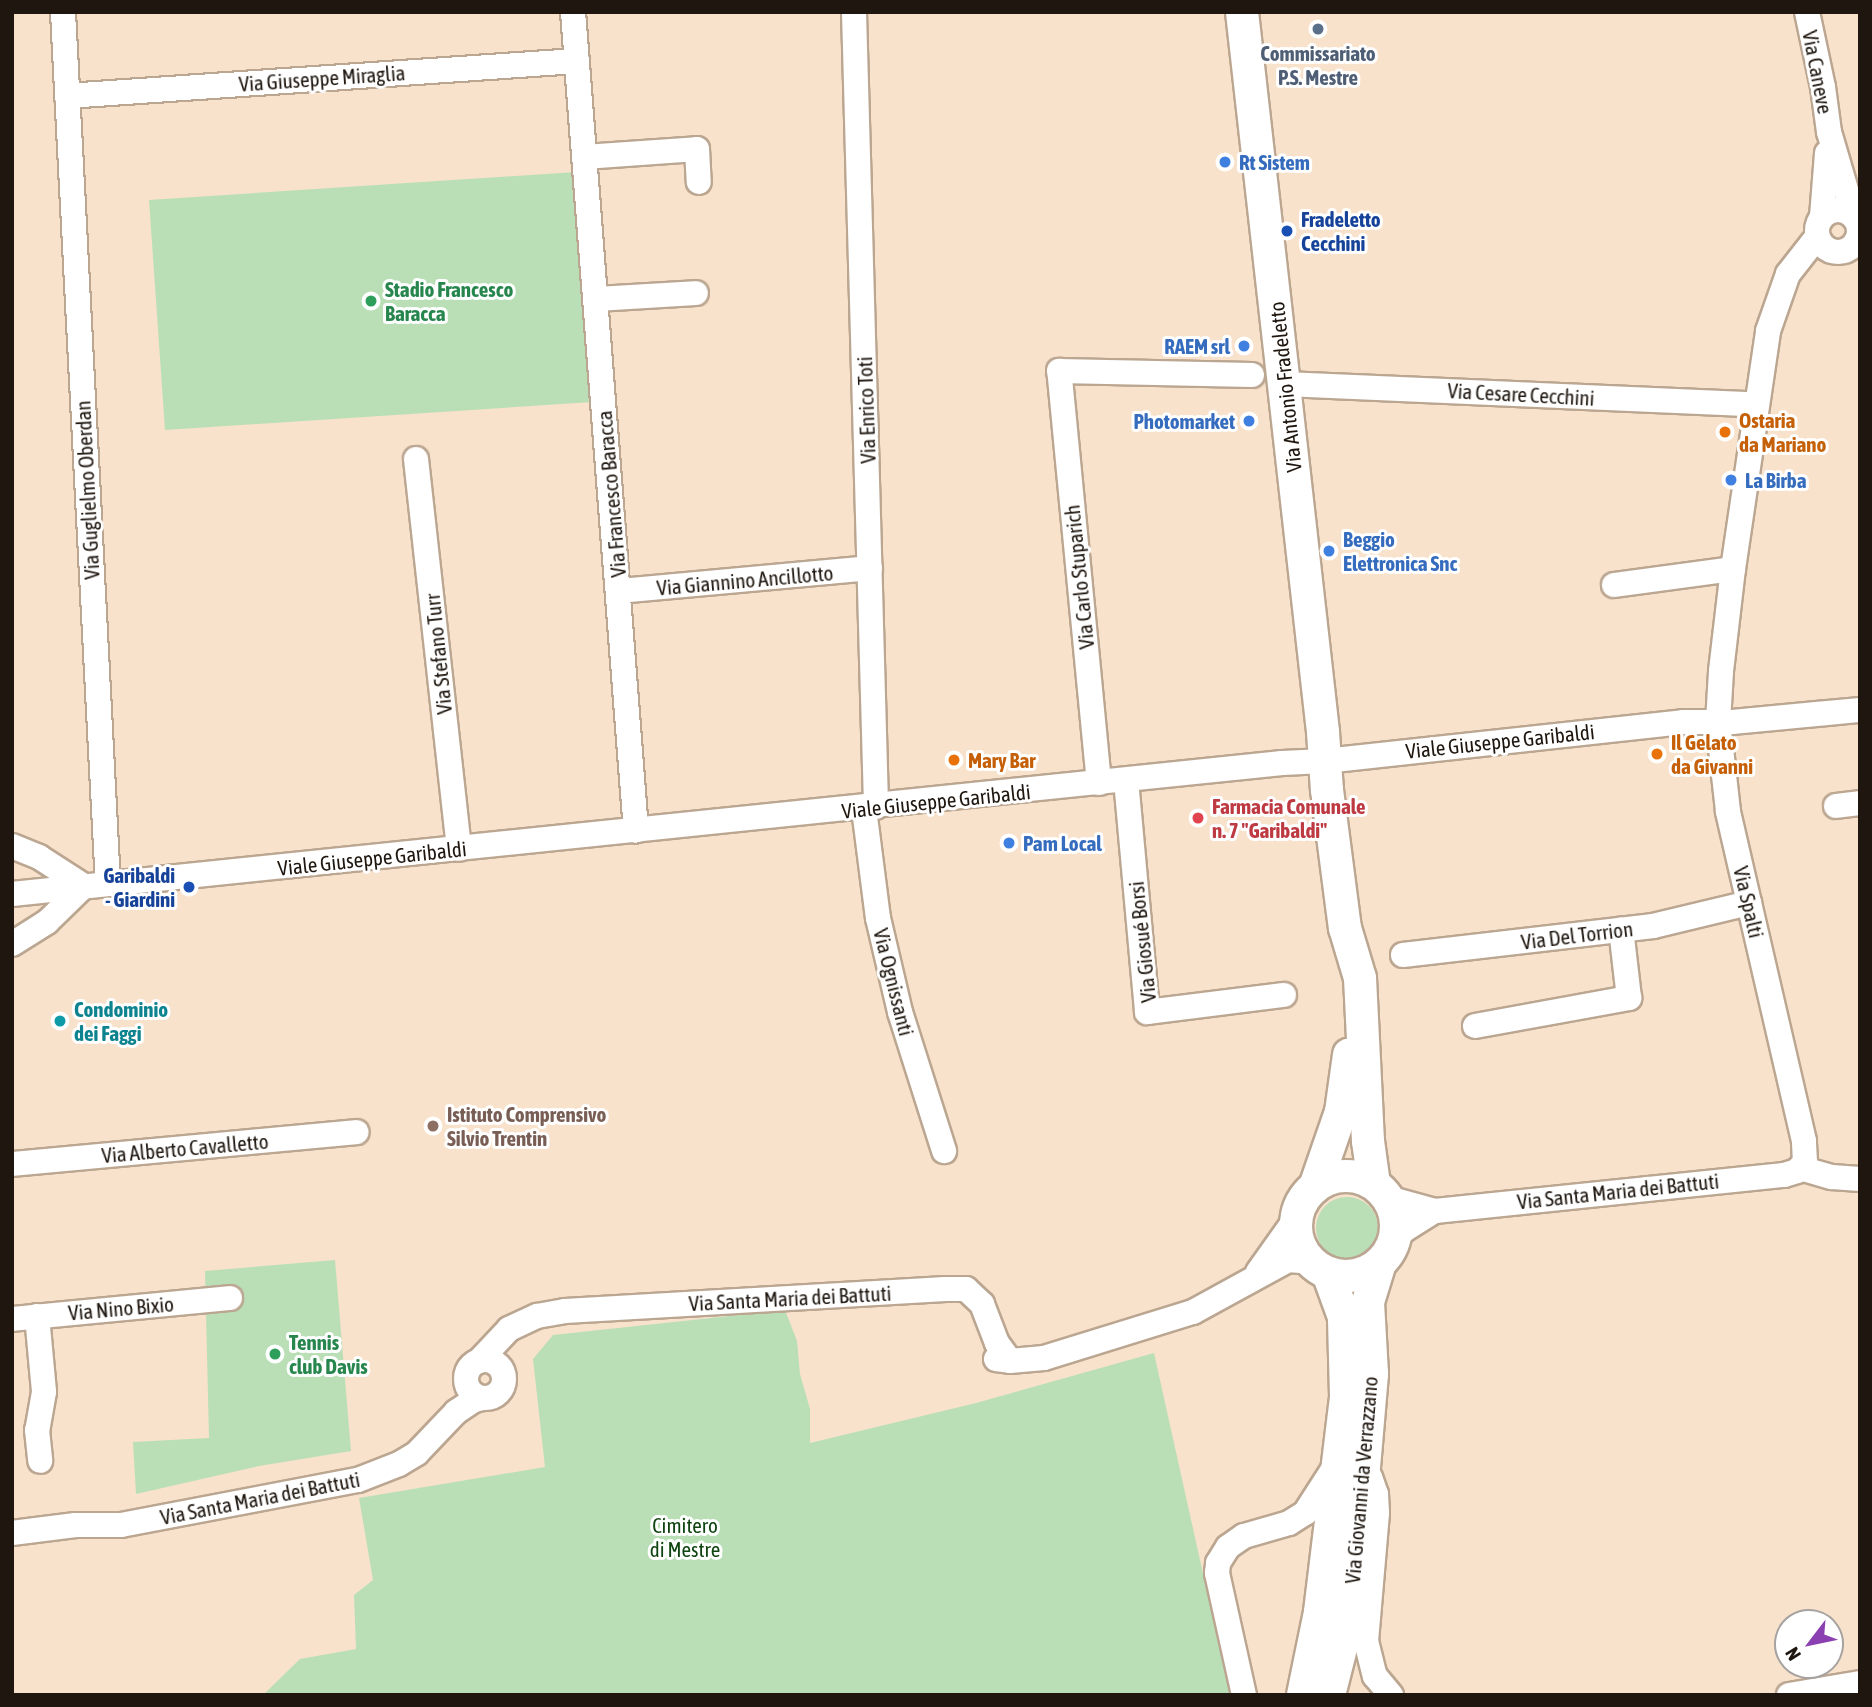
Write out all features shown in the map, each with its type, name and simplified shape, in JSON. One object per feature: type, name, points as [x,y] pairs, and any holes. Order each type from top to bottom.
[{"type":"main road","name":"Via Antonio Fradeletto","points":[[1242,12],[1325,761]]},
{"type":"main road","points":[[1315,1187],[1334,1137],[1349,1059],[1343,980],[1345,928],[1325,761]]},
{"type":"main road","points":[[1345,928],[1360,978],[1368,1142],[1381,1191],[1395,1211],[1387,1252],[1354,1276],[1319,1267],[1301,1248],[1297,1217],[1307,1196],[1315,1187],[1329,1179],[1344,1176],[1381,1191]]},
{"type":"main road","name":"Via Giovanni da Verrazzano","points":[[1303,1695],[1372,1374],[1368,1302],[1387,1252]]},
{"type":"main road","name":"Via Giovanni da Verrazzano","points":[[1319,1267],[1344,1317],[1346,1396],[1352,1460],[1349,1604],[1329,1695]]},
{"type":"street","name":"Via Guglielmo Oberdan","points":[[63,12],[96,885]]},
{"type":"street","name":"Via Francesco Baracca","points":[[573,12],[636,831]]},
{"type":"street","name":"Via Enrico Toti","points":[[855,12],[870,568],[870,808]]},
{"type":"street","name":"Via Caneve","points":[[1807,12],[1823,87],[1829,132],[1835,242]]},
{"type":"street","name":"Via Giuseppe Miraglia","points":[[67,96],[577,61]]},
{"type":"street","name":"Via Caneve","points":[[1829,132],[1857,222]]},
{"type":"street","points":[[584,158],[697,149],[699,182]]},
{"type":"street","points":[[1834,210],[1857,222],[1858,237],[1835,242],[1834,210]]},
{"type":"street","name":"Via Spalti","points":[[1800,1168],[1806,1159],[1804,1141],[1728,811],[1718,722],[1733,569],[1757,405],[1775,306],[1805,270],[1835,242]]},
{"type":"street","points":[[596,299],[695,293]]},
{"type":"street","name":"Via Carlo Stuparich","points":[[1099,783],[1059,371],[1252,375]]},
{"type":"street","name":"Via Cesare Cecchini","points":[[1285,384],[1757,405]]},
{"type":"street","name":"Via Stefano Turr","points":[[416,459],[459,849]]},
{"type":"street","name":"Via Giannino Ancillotto","points":[[619,591],[870,568]]},
{"type":"street","points":[[1614,585],[1733,569]]},
{"type":"street","name":"Viale Giuseppe Garibaldi","points":[[12,894],[870,808],[1683,722],[1718,722],[1860,710]]},
{"type":"street","name":"Via Giosué Borsi","points":[[1126,780],[1147,1012],[1284,995]]},
{"type":"street","name":"Via Ognissanti","points":[[870,808],[878,918],[894,985],[944,1151]]},
{"type":"street","points":[[12,846],[96,885],[47,922],[12,944]]},
{"type":"street","name":"Via Del Torrion","points":[[1404,955],[1653,926],[1749,903]]},
{"type":"street","points":[[1475,1026],[1629,998],[1621,929]]},
{"type":"street","name":"Via Alberto Cavalletto","points":[[12,1164],[357,1132]]},
{"type":"street","points":[[1800,1168],[1832,1177],[1860,1179]]},
{"type":"street","name":"Via Santa Maria dei Battuti","points":[[1387,1252],[1404,1230],[1435,1211],[1784,1175],[1800,1168]]},
{"type":"street","name":"Via Santa Maria dei Battuti","points":[[1381,1191],[1435,1211]]},
{"type":"street","points":[[1256,1275],[1297,1217]]},
{"type":"street","points":[[1256,1275],[1287,1260],[1319,1267]]},
{"type":"street","name":"Via Santa Maria dei Battuti","points":[[12,1534],[75,1525],[121,1525],[365,1478],[417,1452],[474,1399],[476,1380],[509,1328],[552,1313],[623,1305],[966,1289],[982,1304],[997,1343],[1010,1361],[1044,1358],[1193,1312],[1256,1275]]},
{"type":"street","name":"Via Nino Bixio","points":[[12,1319],[230,1298]]},
{"type":"street","name":"Via Santa Maria dei Battuti","points":[[476,1380],[499,1392],[503,1375],[520,1335],[552,1313]]},
{"type":"street","points":[[37,1316],[44,1392],[37,1430],[40,1461]]},
{"type":"street","points":[[1244,1695],[1220,1585],[1218,1563],[1228,1547],[1244,1536],[1289,1523],[1305,1513],[1352,1460],[1376,1494],[1377,1513],[1366,1641],[1375,1676],[1391,1695]]},
{"type":"street","points":[[1789,1695],[1860,1683]]},
{"type":"green space","name":"Stadio Francesco Baracca","points":[[576,172],[592,402],[165,430],[149,200]]},
{"type":"green space","points":[[1341,1197],[1353,1197],[1369,1206],[1376,1216],[1376,1240],[1369,1250],[1353,1259],[1341,1259],[1330,1254],[1321,1245],[1316,1234],[1316,1222],[1321,1211],[1330,1202]]},
{"type":"green space","name":"Tennis club Davis","points":[[335,1260],[351,1451],[259,1466],[136,1494],[133,1442],[209,1438],[205,1271]]},
{"type":"green space","name":"Cimitero di Mestre","points":[[785,1310],[797,1341],[800,1374],[810,1409],[810,1443],[976,1403],[1154,1353],[1230,1695],[263,1695],[300,1659],[356,1649],[354,1595],[373,1580],[359,1498],[545,1467],[533,1359],[553,1335]]},
{"type":"place","name":"Commissariato P.S. Mestre","points":[[1318,29]]},
{"type":"place","name":"Rt Sistem","points":[[1225,162]]},
{"type":"place","name":"Fradeletto Cecchini","points":[[1287,231]]},
{"type":"place","name":"Stadio Francesco Baracca","points":[[371,301]]},
{"type":"place","name":"RAEM srl","points":[[1244,346]]},
{"type":"place","name":"Photomarket","points":[[1249,421]]},
{"type":"place","name":"Ostaria da Mariano","points":[[1725,432]]},
{"type":"place","name":"La Birba","points":[[1731,480]]},
{"type":"place","name":"Beggio Elettronica Snc","points":[[1329,551]]},
{"type":"place","name":"Il Gelato da Givanni","points":[[1657,754]]},
{"type":"place","name":"Mary Bar","points":[[954,760]]},
{"type":"place","name":"Farmacia Comunale n. 7 \"Garibaldi\"","points":[[1198,818]]},
{"type":"place","name":"Pam Local","points":[[1009,843]]},
{"type":"place","name":"Garibaldi - Giardini","points":[[189,887]]},
{"type":"place","name":"Condominio dei Faggi","points":[[60,1021]]},
{"type":"place","name":"Istituto Comprensivo Silvio Trentin","points":[[433,1126]]},
{"type":"place","name":"Tennis club Davis","points":[[275,1354]]}]
